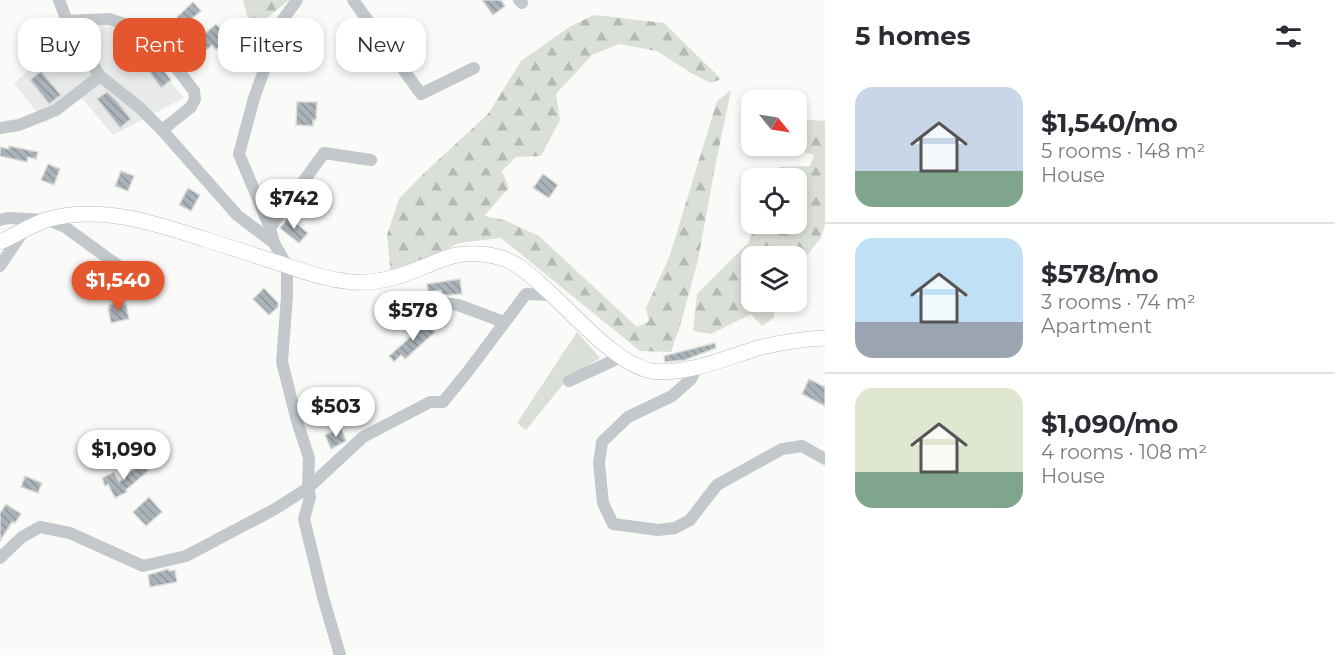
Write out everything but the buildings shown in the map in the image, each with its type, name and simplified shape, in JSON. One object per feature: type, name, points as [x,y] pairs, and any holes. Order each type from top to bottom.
[{"type":"main road","points":[[0,242],[48,220],[73,215],[120,216],[182,231],[320,277],[354,282],[391,277],[457,255],[486,255],[521,267],[554,295],[605,345],[638,368],[650,371],[679,371],[785,341],[825,338]]},
{"type":"street","points":[[59,0],[66,18]]},
{"type":"street","points":[[297,0],[279,25],[254,98],[239,154],[274,243],[287,266],[282,362],[309,458],[310,497],[304,519],[340,655]]},
{"type":"street","points":[[353,0],[421,94],[474,68]]},
{"type":"street","points":[[101,19],[109,19],[137,28],[178,70],[194,91],[195,99],[191,107],[162,130]]},
{"type":"street","points":[[98,72],[162,130],[237,215],[274,243]]},
{"type":"street","points":[[0,128],[19,125],[56,110],[100,76]]},
{"type":"street","points":[[270,228],[324,153],[371,160]]},
{"type":"street","points":[[0,220],[8,218],[48,220],[65,227],[120,267]]},
{"type":"street","points":[[0,266],[23,232]]},
{"type":"street","points":[[0,558],[22,537],[40,527],[70,533],[143,566],[186,556],[308,488],[363,437],[430,402],[442,402],[526,294],[554,295]]},
{"type":"street","points":[[412,298],[458,305],[504,322]]},
{"type":"street","points":[[568,381],[621,357]]},
{"type":"street","points":[[696,367],[691,379],[672,396],[628,417],[603,442],[599,463],[603,504],[613,524],[658,530],[675,528],[690,520],[717,485],[782,449],[802,446],[825,459]]},
{"type":"shaded area","points":[[101,26],[113,27],[113,72],[162,72],[184,98],[113,135],[81,97],[45,123],[14,83],[27,72],[101,72]]},
{"type":"green space","points":[[243,0],[289,0],[267,18],[248,18]]},
{"type":"green space","points":[[594,15],[664,23],[721,79],[711,83],[657,51],[619,44],[592,55],[556,94],[560,120],[541,156],[516,157],[502,171],[509,188],[484,216],[504,220],[539,236],[637,327],[649,321],[646,308],[670,255],[717,101],[731,90],[698,260],[671,352],[640,351],[501,238],[459,243],[391,277],[387,235],[399,199],[488,114],[521,61],[571,26]]},
{"type":"green space","points":[[807,120],[825,121],[825,224],[821,237],[807,256],[807,246],[745,246],[752,234],[807,234],[807,168],[778,168],[810,166],[814,155],[807,153]]},
{"type":"green space","points":[[741,250],[741,312],[774,312],[774,318],[762,326],[751,314],[711,334],[693,331],[697,294]]},
{"type":"green space","points":[[577,332],[600,358],[569,377],[526,430],[517,423]]}]
